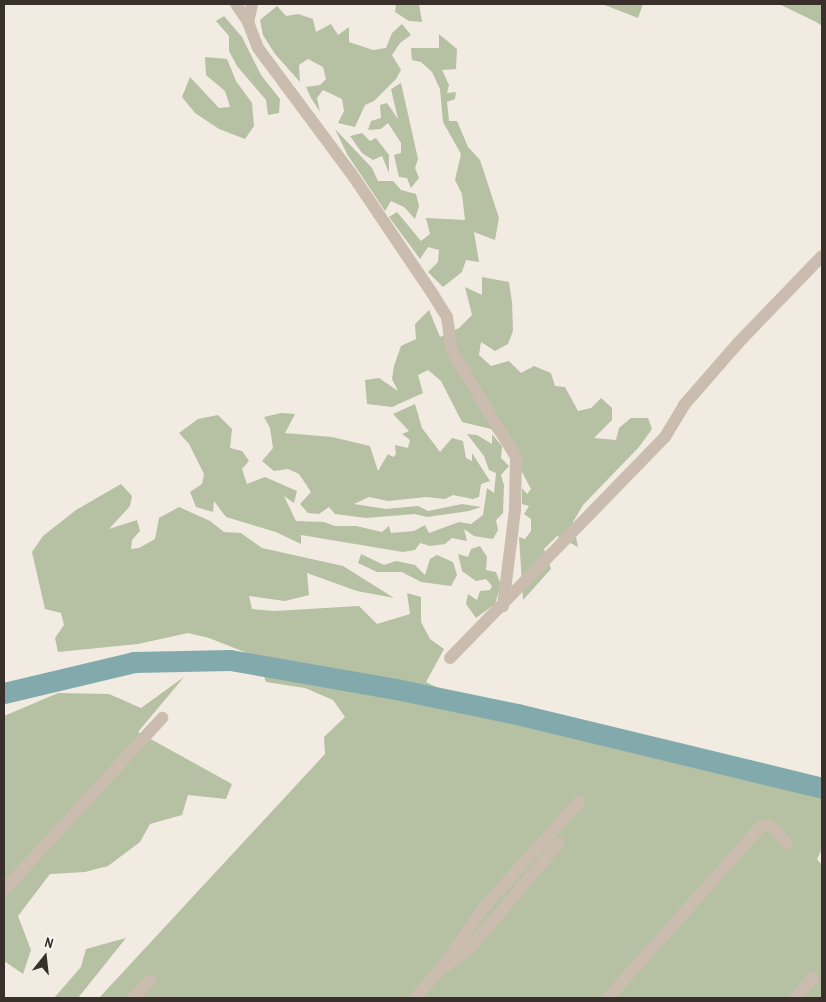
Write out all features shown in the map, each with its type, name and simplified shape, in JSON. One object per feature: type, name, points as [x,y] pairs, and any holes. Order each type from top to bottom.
[{"type":"street","points":[[236,4],[248,22],[258,48],[351,174],[447,317],[452,351],[516,457],[515,510],[503,606]]},
{"type":"street","points":[[248,22],[252,4]]},
{"type":"street","points":[[450,658],[503,606],[665,437],[684,405],[738,343],[822,256]]},
{"type":"street","points":[[4,890],[162,718]]},
{"type":"street","points":[[414,998],[440,970],[478,914],[579,802]]},
{"type":"street","points":[[608,998],[761,826],[770,825],[787,843]]},
{"type":"street","points":[[440,970],[469,949],[559,843]]},
{"type":"street","points":[[795,998],[813,978]]},
{"type":"street","points":[[133,998],[151,980]]},
{"type":"green space","points":[[396,4],[419,4],[422,22],[409,21],[395,12]]},
{"type":"green space","points":[[602,4],[643,4],[638,18]]},
{"type":"green space","points":[[779,4],[822,4],[822,26],[816,22]]},
{"type":"green space","points":[[277,6],[286,16],[298,14],[313,19],[316,32],[331,24],[338,35],[349,27],[349,42],[373,50],[386,48],[392,33],[402,24],[411,35],[400,43],[392,55],[401,70],[396,79],[374,101],[365,105],[355,127],[338,123],[344,111],[342,99],[323,90],[317,98],[320,112],[311,98],[306,87],[320,85],[326,79],[323,67],[308,59],[299,65],[300,82],[275,54],[263,35],[260,20]]},
{"type":"green space","points":[[224,16],[242,37],[261,75],[280,99],[279,113],[268,115],[266,100],[237,66],[229,51],[229,36],[216,21]]},
{"type":"green space","points":[[439,34],[457,49],[456,69],[442,70],[449,85],[447,93],[456,92],[455,99],[447,102],[449,121],[457,121],[468,147],[480,160],[499,218],[495,240],[474,232],[479,262],[466,260],[462,272],[443,287],[428,272],[438,262],[439,250],[428,247],[420,259],[389,217],[397,212],[421,241],[430,234],[426,218],[465,220],[462,194],[455,180],[461,154],[443,122],[440,89],[432,72],[421,62],[412,60],[411,48],[439,48]]},
{"type":"green space","points":[[205,57],[227,59],[236,81],[252,103],[254,126],[245,139],[219,129],[195,113],[182,97],[190,77],[219,108],[230,107],[225,91],[206,75]]},
{"type":"green space","points":[[401,83],[418,159],[415,168],[419,178],[411,188],[407,178],[399,177],[394,155],[401,153],[401,143],[388,123],[381,129],[368,130],[371,121],[381,118],[380,105],[387,103],[398,119],[391,89]]},
{"type":"green space","points":[[335,129],[372,168],[378,181],[393,181],[401,190],[416,194],[419,206],[415,219],[404,207],[391,201],[385,211],[347,154]]},
{"type":"green space","points":[[362,133],[370,141],[376,138],[389,155],[389,173],[382,156],[373,160],[362,153],[350,136]]},
{"type":"green space","points":[[482,277],[509,282],[512,302],[513,331],[508,344],[495,351],[481,342],[479,355],[491,366],[509,361],[521,373],[534,366],[551,373],[555,386],[565,387],[578,411],[591,408],[601,398],[612,408],[612,420],[594,438],[616,440],[619,428],[631,418],[648,418],[652,429],[639,447],[583,505],[573,522],[578,547],[557,536],[544,549],[551,569],[523,600],[519,537],[525,539],[531,531],[531,519],[524,514],[529,506],[522,504],[522,488],[527,494],[531,489],[521,470],[491,429],[462,422],[441,381],[428,370],[418,375],[423,393],[392,407],[367,404],[365,380],[379,378],[398,391],[392,379],[394,366],[401,346],[416,339],[415,324],[429,310],[440,337],[459,328],[472,315],[465,287],[482,295]]},
{"type":"green space","points":[[415,404],[422,428],[440,452],[452,438],[463,441],[466,458],[472,461],[472,453],[490,481],[481,484],[479,497],[473,499],[453,495],[445,499],[426,497],[388,501],[369,497],[354,504],[386,509],[418,506],[428,511],[462,504],[481,507],[469,511],[427,517],[415,514],[366,518],[335,514],[329,507],[319,514],[308,513],[300,504],[311,492],[299,474],[288,469],[274,471],[262,461],[273,448],[270,428],[264,417],[281,413],[295,414],[285,433],[332,437],[370,446],[378,471],[388,454],[393,457],[396,454],[395,445],[408,448],[410,440],[402,434],[409,431],[393,414]]},
{"type":"green space","points":[[218,415],[232,429],[230,448],[242,451],[249,461],[242,469],[247,484],[265,477],[297,491],[294,503],[284,496],[296,521],[324,522],[335,526],[356,526],[382,532],[389,526],[391,533],[414,531],[425,525],[429,533],[459,522],[471,524],[483,515],[487,488],[494,493],[496,473],[489,470],[484,456],[467,434],[477,435],[492,444],[492,434],[502,446],[501,458],[509,466],[501,475],[504,485],[503,513],[496,520],[498,530],[493,539],[474,536],[464,529],[467,541],[452,538],[445,544],[430,546],[420,543],[415,550],[403,552],[301,535],[301,544],[276,532],[226,517],[214,501],[213,512],[196,507],[190,492],[202,484],[204,474],[189,444],[179,433],[198,419]]},
{"type":"green space","points":[[121,484],[132,496],[130,506],[109,529],[137,520],[140,531],[132,540],[131,549],[139,548],[155,539],[159,518],[179,507],[210,521],[224,532],[241,533],[262,548],[343,566],[394,598],[357,591],[307,573],[309,595],[285,601],[249,596],[252,609],[274,611],[359,606],[377,624],[410,614],[407,593],[421,597],[421,622],[430,639],[444,649],[426,682],[438,688],[422,698],[822,791],[822,849],[817,859],[822,865],[822,998],[99,998],[325,754],[324,737],[345,717],[333,700],[305,688],[266,682],[257,657],[209,638],[188,633],[138,644],[58,652],[55,638],[64,625],[61,613],[45,609],[32,552],[43,536],[76,510]]},
{"type":"green space","points":[[480,546],[487,557],[486,570],[496,572],[501,585],[495,604],[476,618],[466,604],[468,594],[477,600],[480,591],[490,590],[492,586],[486,579],[476,581],[462,571],[458,554],[468,557],[471,549]]},
{"type":"green space","points":[[361,554],[384,565],[396,561],[415,565],[425,575],[430,559],[437,555],[453,562],[457,575],[451,586],[421,582],[402,572],[377,572],[358,563]]},
{"type":"green space","points":[[184,677],[138,732],[232,784],[226,799],[188,795],[182,815],[150,824],[140,842],[108,866],[85,872],[50,874],[18,916],[31,950],[23,974],[4,961],[4,716],[58,693],[109,694],[141,708]]},
{"type":"green space","points":[[126,938],[78,998],[54,998],[81,967],[86,949]]},
{"type":"waterway","points":[[4,693],[134,662],[230,660],[396,689],[517,714],[822,788]]}]
